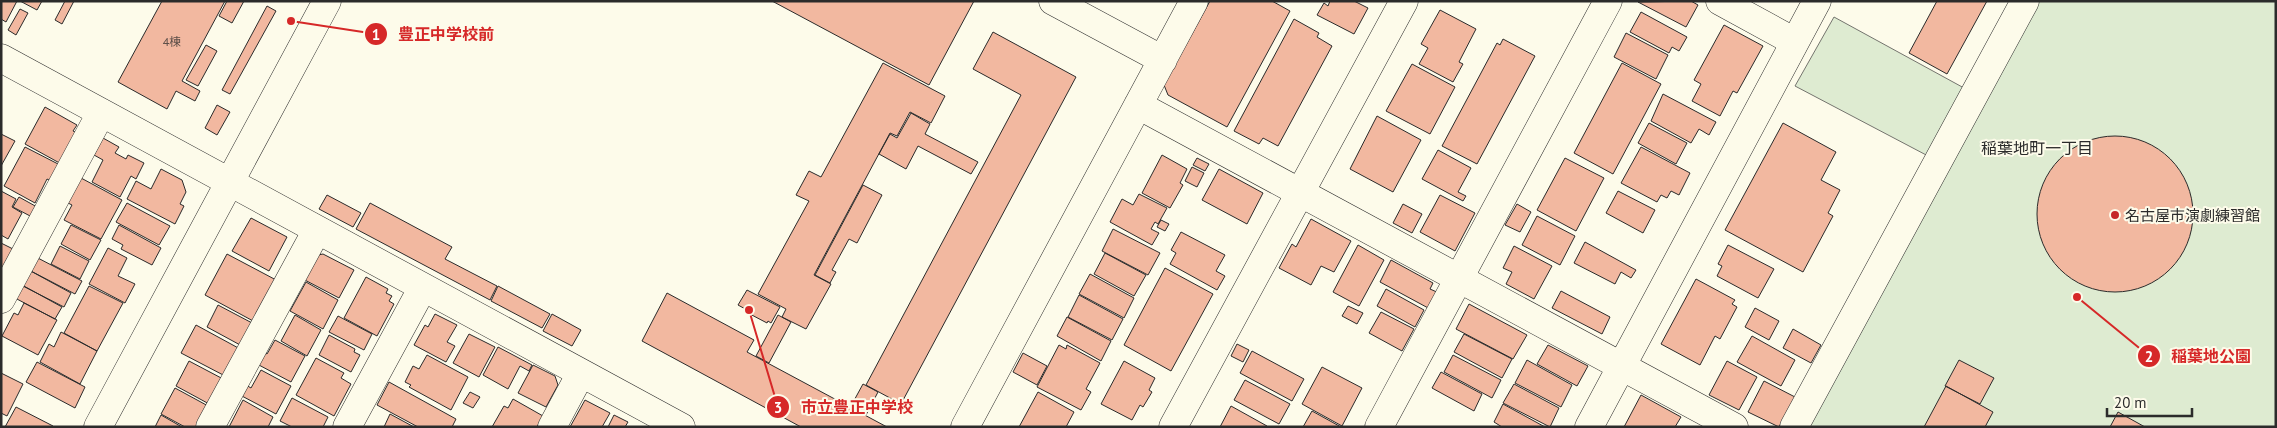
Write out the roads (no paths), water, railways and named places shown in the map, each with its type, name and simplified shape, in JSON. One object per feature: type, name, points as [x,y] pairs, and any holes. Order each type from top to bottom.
[{"type":"street","points":[[98,427],[327,1]]},
{"type":"street","points":[[1053,1],[1162,60]]},
{"type":"street","points":[[965,427],[1194,1]]},
{"type":"street","points":[[1173,427],[1404,1]]},
{"type":"street","points":[[1379,427],[1608,1]]},
{"type":"street","points":[[1720,1],[1795,42]]},
{"type":"street","points":[[1588,427],[1817,1]]},
{"type":"street","points":[[1794,427],[2025,1]]},
{"type":"street","points":[[1,58],[681,427]]},
{"type":"street","points":[[1138,105],[1734,427]]},
{"type":"street","points":[[1,299],[101,113]]},
{"type":"street","points":[[210,427],[317,230]]},
{"type":"street","points":[[347,427],[423,287]]},
{"type":"street","points":[[552,427],[581,373]]},
{"type":"place","name":"豊正中学校前","points":[[291,21]]},
{"type":"place","name":"名古屋市演劇練習館","points":[[2115,215]]},
{"type":"place","name":"稲葉地公園","points":[[2077,297]]},
{"type":"place","name":"市立豊正中学校","points":[[749,310]]},
{"type":"district","name":"稲葉地町一丁目","points":[[2037,148]]}]
